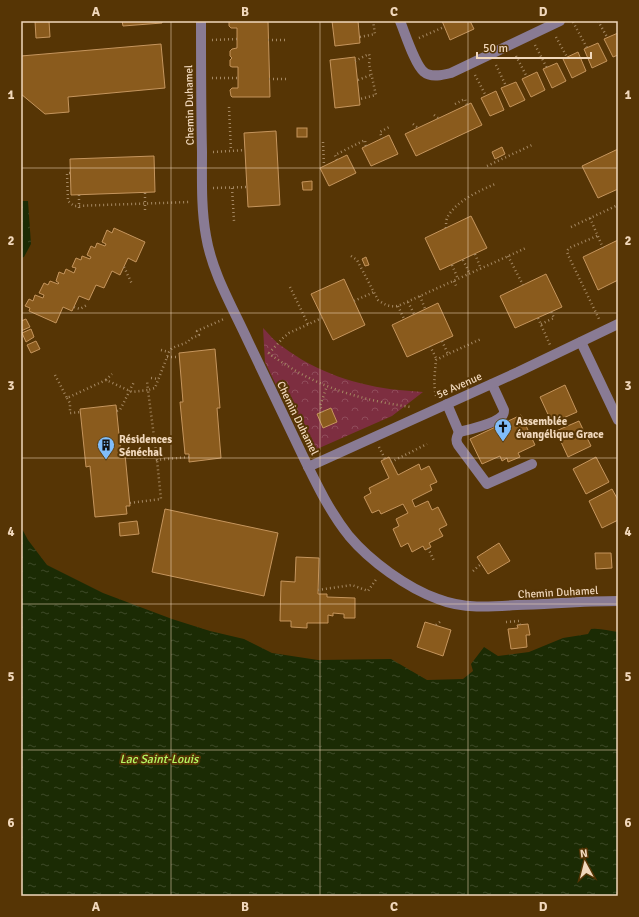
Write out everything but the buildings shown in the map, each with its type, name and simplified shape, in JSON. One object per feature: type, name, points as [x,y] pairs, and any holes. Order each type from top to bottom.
[{"type":"street","name":"Chemin Duhamel","points":[[200,21],[202,189],[206,237],[210,254],[216,272],[232,308],[317,486],[341,525],[360,548],[384,568],[414,588],[436,599],[451,604],[486,607],[580,602],[618,602]]},
{"type":"street","points":[[400,21],[418,66],[429,75],[444,75],[531,36],[560,21]]},
{"type":"street","name":"5e Avenue","points":[[308,467],[492,384],[618,324]]},
{"type":"street","points":[[581,342],[618,420]]},
{"type":"street","points":[[492,384],[504,410],[504,414],[501,418],[479,427],[459,432],[456,442],[486,484],[532,464]]},
{"type":"street","points":[[443,406],[459,432]]},
{"type":"path","points":[[360,37],[374,34],[373,21]]},
{"type":"path","points":[[572,21],[587,48]]},
{"type":"path","points":[[598,21],[607,37]]},
{"type":"path","points":[[550,26],[568,57]]},
{"type":"path","points":[[408,42],[444,27]]},
{"type":"path","points":[[531,36],[547,68]]},
{"type":"path","points":[[201,40],[237,40]]},
{"type":"path","points":[[268,40],[286,40]]},
{"type":"path","points":[[511,45],[527,77]]},
{"type":"path","points":[[355,61],[370,54],[368,64],[376,95],[360,99]]},
{"type":"path","points":[[491,54],[506,86]]},
{"type":"path","points":[[470,64],[486,96]]},
{"type":"path","points":[[358,80],[371,75]]},
{"type":"path","points":[[201,78],[238,78]]},
{"type":"path","points":[[269,79],[287,79]]},
{"type":"path","points":[[456,104],[465,99],[467,105]]},
{"type":"path","points":[[229,107],[231,151]]},
{"type":"path","points":[[434,115],[438,118]]},
{"type":"path","points":[[413,124],[418,128]]},
{"type":"path","points":[[382,139],[380,132],[391,126]]},
{"type":"path","points":[[337,160],[335,155],[365,140],[366,146]]},
{"type":"path","points":[[322,142],[324,166]]},
{"type":"path","points":[[487,166],[532,145]]},
{"type":"path","points":[[202,153],[245,150]]},
{"type":"path","points":[[70,173],[67,173],[68,202],[74,206],[203,202]]},
{"type":"path","points":[[446,228],[447,217],[456,206],[476,192],[495,184]]},
{"type":"path","points":[[202,189],[247,187]]},
{"type":"path","points":[[232,188],[234,221]]},
{"type":"path","points":[[145,193],[145,210]]},
{"type":"path","points":[[79,195],[79,211]]},
{"type":"path","points":[[571,227],[618,205]]},
{"type":"path","points":[[590,218],[603,248]]},
{"type":"path","points":[[597,236],[569,248],[567,251],[605,330]]},
{"type":"path","points":[[351,256],[357,260],[378,300],[390,306],[398,306],[526,248]]},
{"type":"path","points":[[475,254],[481,269]]},
{"type":"path","points":[[508,256],[523,285]]},
{"type":"path","points":[[463,260],[470,274]]},
{"type":"path","points":[[452,265],[458,279]]},
{"type":"path","points":[[124,267],[132,284]]},
{"type":"path","points":[[454,281],[457,288]]},
{"type":"path","points":[[290,287],[308,324]]},
{"type":"path","points":[[354,301],[374,292]]},
{"type":"path","points":[[420,296],[425,309]]},
{"type":"path","points":[[408,302],[414,314]]},
{"type":"path","points":[[74,307],[80,309],[87,305]]},
{"type":"path","points":[[398,306],[404,319]]},
{"type":"path","points":[[541,324],[554,318],[551,312]]},
{"type":"path","points":[[106,380],[132,392],[155,388],[172,348],[188,342],[190,339],[199,335],[197,332],[227,317]]},
{"type":"path","points":[[322,318],[283,338],[269,354],[299,372],[327,386],[369,400],[411,407]]},
{"type":"path","points":[[538,318],[554,355]]},
{"type":"path","points":[[437,360],[481,339]]},
{"type":"path","points":[[442,341],[448,354]]},
{"type":"path","points":[[430,346],[437,360],[435,390],[443,406]]},
{"type":"path","points":[[161,350],[169,352]]},
{"type":"path","points":[[167,357],[179,357]]},
{"type":"path","points":[[67,398],[106,380],[112,374]]},
{"type":"path","points":[[55,375],[70,403],[70,413],[81,412]]},
{"type":"path","points":[[151,378],[159,379]]},
{"type":"path","points":[[130,503],[161,499],[147,381]]},
{"type":"path","points":[[117,411],[120,410],[134,382]]},
{"type":"path","points":[[323,412],[320,406],[327,386]]},
{"type":"path","points":[[377,443],[385,459]]},
{"type":"path","points":[[391,462],[427,444]]},
{"type":"path","points":[[157,460],[189,457]]},
{"type":"path","points":[[428,548],[434,561]]},
{"type":"path","points":[[473,571],[481,564]]},
{"type":"path","points":[[318,590],[352,585],[368,592],[384,568]]},
{"type":"path","points":[[436,625],[441,621]]},
{"type":"path","points":[[506,622],[520,621],[520,625]]},
{"type":"green space","points":[[263,328],[280,345],[309,364],[323,371],[368,385],[423,392],[392,416],[317,449],[310,448],[304,443],[265,362]]},
{"type":"water","points":[[21,201],[28,201],[31,244],[24,257],[21,258]]},
{"type":"water","name":"Lac Saint-Louis","points":[[21,527],[28,540],[47,565],[103,593],[172,619],[210,631],[244,639],[272,653],[318,660],[391,659],[427,680],[463,679],[473,671],[471,664],[484,647],[498,656],[529,652],[563,638],[588,634],[591,629],[618,632],[618,896],[21,896]]},
{"type":"place","name":"Assemblée évangélique Grace","points":[[503,442]]},
{"type":"place","name":"Résidences Sénéchal","points":[[106,460]]}]
